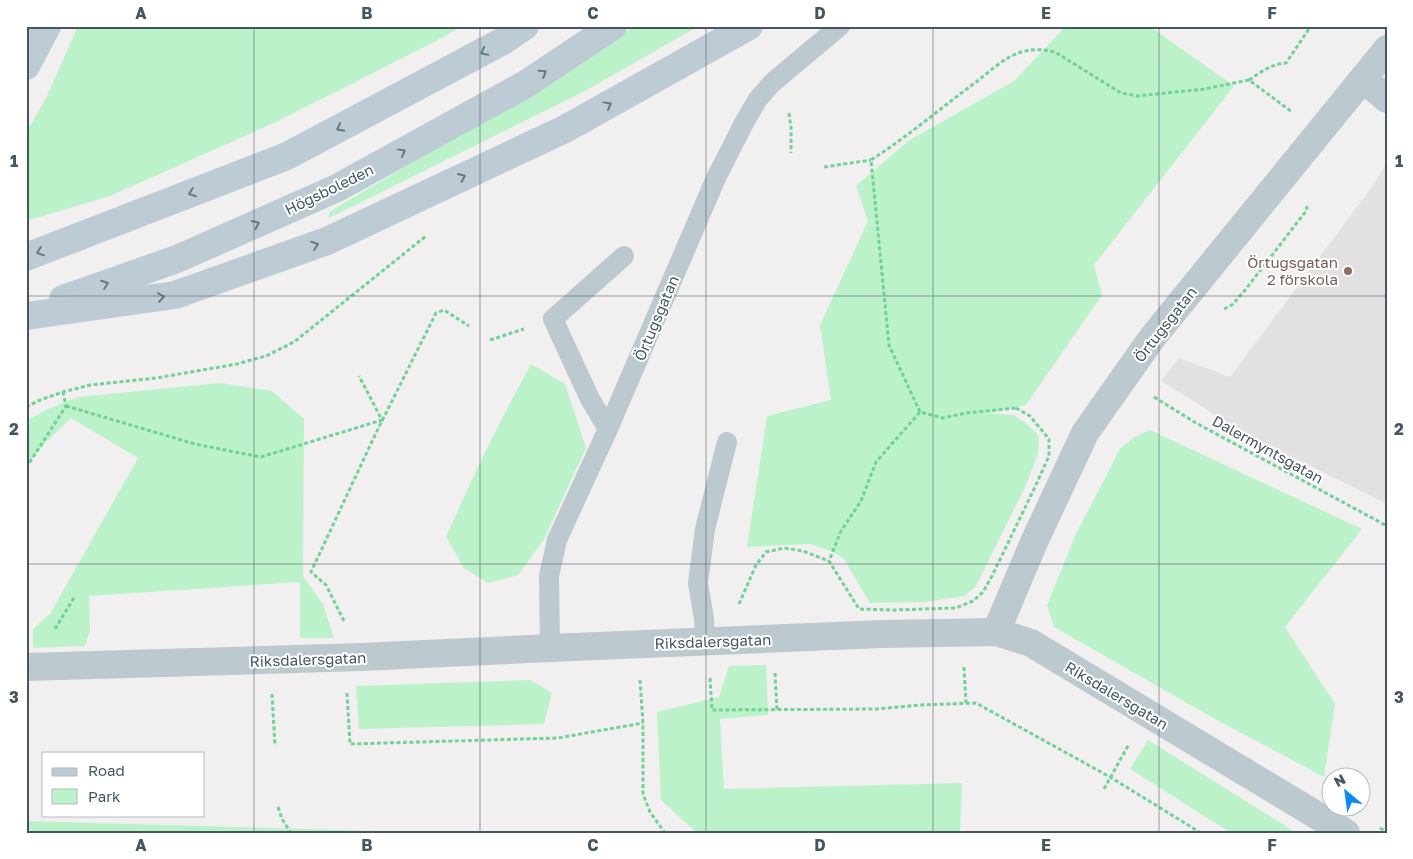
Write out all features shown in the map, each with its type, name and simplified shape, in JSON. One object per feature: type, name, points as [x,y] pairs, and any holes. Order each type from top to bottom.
[{"type":"main road","points":[[26,66],[47,26]]},
{"type":"main road","points":[[26,257],[287,156],[503,41],[525,26]]},
{"type":"main road","name":"Högsboleden","points":[[26,314],[177,259],[338,188],[526,84],[613,26]]},
{"type":"main road","points":[[26,314],[175,295],[327,241],[565,129],[749,26]]},
{"type":"street","name":"Örtugsgatan","points":[[996,632],[1034,542],[1085,433],[1152,338],[1387,49]]},
{"type":"street","points":[[1362,79],[1387,99]]},
{"type":"street","name":"Riksdalersgatan","points":[[26,667],[361,658],[882,634],[996,632],[1031,643],[1346,833]]},
{"type":"lane","name":"Örtugsgatan","points":[[550,648],[549,576],[557,540],[608,429],[716,178],[758,99],[772,83],[840,26]]},
{"type":"lane","points":[[608,429],[590,399],[553,319],[624,256]]},
{"type":"lane","points":[[705,642],[704,619],[698,583],[705,529],[727,442]]},
{"type":"path","points":[[824,167],[871,160],[896,144],[997,66],[1019,53],[1035,49],[1055,52],[1121,93],[1137,96],[1204,89],[1249,80],[1266,68],[1286,63],[1311,26]]},
{"type":"path","points":[[1249,80],[1294,113]]},
{"type":"path","points":[[788,105],[791,127],[791,153]]},
{"type":"path","points":[[738,608],[756,564],[766,552],[784,548],[802,551],[829,561],[859,609],[956,608],[973,601],[983,592],[992,576],[1049,456],[1050,439],[1030,416],[1016,408],[966,413],[942,418],[920,412],[888,345],[871,160]]},
{"type":"path","points":[[361,658],[328,588],[311,572],[382,420],[436,313],[444,310],[469,326]]},
{"type":"path","points":[[359,376],[382,420]]},
{"type":"path","points":[[26,468],[66,406],[63,392]]},
{"type":"path","name":"Dalermyntsgatan","points":[[1148,394],[1387,526]]},
{"type":"path","points":[[66,406],[195,444],[261,457],[382,420]]},
{"type":"path","points":[[829,561],[842,531],[861,501],[876,462],[920,412]]},
{"type":"path","points":[[963,660],[966,703]]},
{"type":"path","points":[[709,672],[712,710],[877,709],[976,703],[1110,778],[1201,833]]},
{"type":"path","points":[[775,672],[777,710]]},
{"type":"path","points":[[640,674],[643,723],[643,794],[650,812],[665,833]]},
{"type":"path","points":[[346,687],[350,744],[558,738],[643,723]]},
{"type":"path","points":[[271,688],[274,746]]},
{"type":"path","points":[[1104,789],[1133,737]]},
{"type":"path","points":[[278,807],[282,820],[291,833]]},
{"type":"shaded area","name":"Örtugsgatan 2 förskola","points":[[1387,162],[1387,504],[1244,433],[1161,381],[1179,358],[1230,377],[1374,184]]},
{"type":"green space","points":[[78,26],[461,26],[442,38],[276,122],[110,196],[26,221],[26,133],[46,98]]},
{"type":"green space","points":[[634,26],[699,26],[585,91],[329,218],[329,212],[573,67]]},
{"type":"green space","points":[[1066,26],[1149,26],[1234,86],[1094,265],[1102,295],[1026,405],[989,413],[1014,415],[1028,425],[1039,436],[1038,454],[1026,485],[976,586],[965,596],[926,602],[870,603],[844,559],[834,552],[810,544],[747,547],[767,416],[831,400],[820,325],[868,221],[856,186],[908,141],[1014,81]]},
{"type":"green space","points":[[531,364],[565,384],[586,448],[543,541],[518,575],[488,583],[464,568],[446,537],[487,449]]},
{"type":"green space","points":[[221,383],[272,391],[304,419],[303,576],[323,604],[334,638],[300,638],[300,582],[89,596],[90,631],[85,646],[33,648],[33,629],[50,614],[138,458],[71,418],[26,465],[26,421],[44,411],[78,397]]},
{"type":"green space","points":[[1150,430],[1362,529],[1285,627],[1335,704],[1326,766],[1320,766],[1320,775],[1215,719],[1054,627],[1047,605],[1076,534],[1120,449],[1134,437]]},
{"type":"green space","points":[[766,665],[768,715],[720,719],[724,789],[962,783],[960,833],[697,833],[661,800],[657,712],[719,697],[729,666]]},
{"type":"green space","points":[[531,680],[552,693],[544,724],[359,729],[356,686]]},
{"type":"green space","points":[[1148,740],[1297,833],[1231,833],[1130,769]]},
{"type":"green space","points":[[26,821],[452,833],[26,833]]},
{"type":"place","name":"Örtugsgatan 2 förskola","points":[[1348,271]]}]
